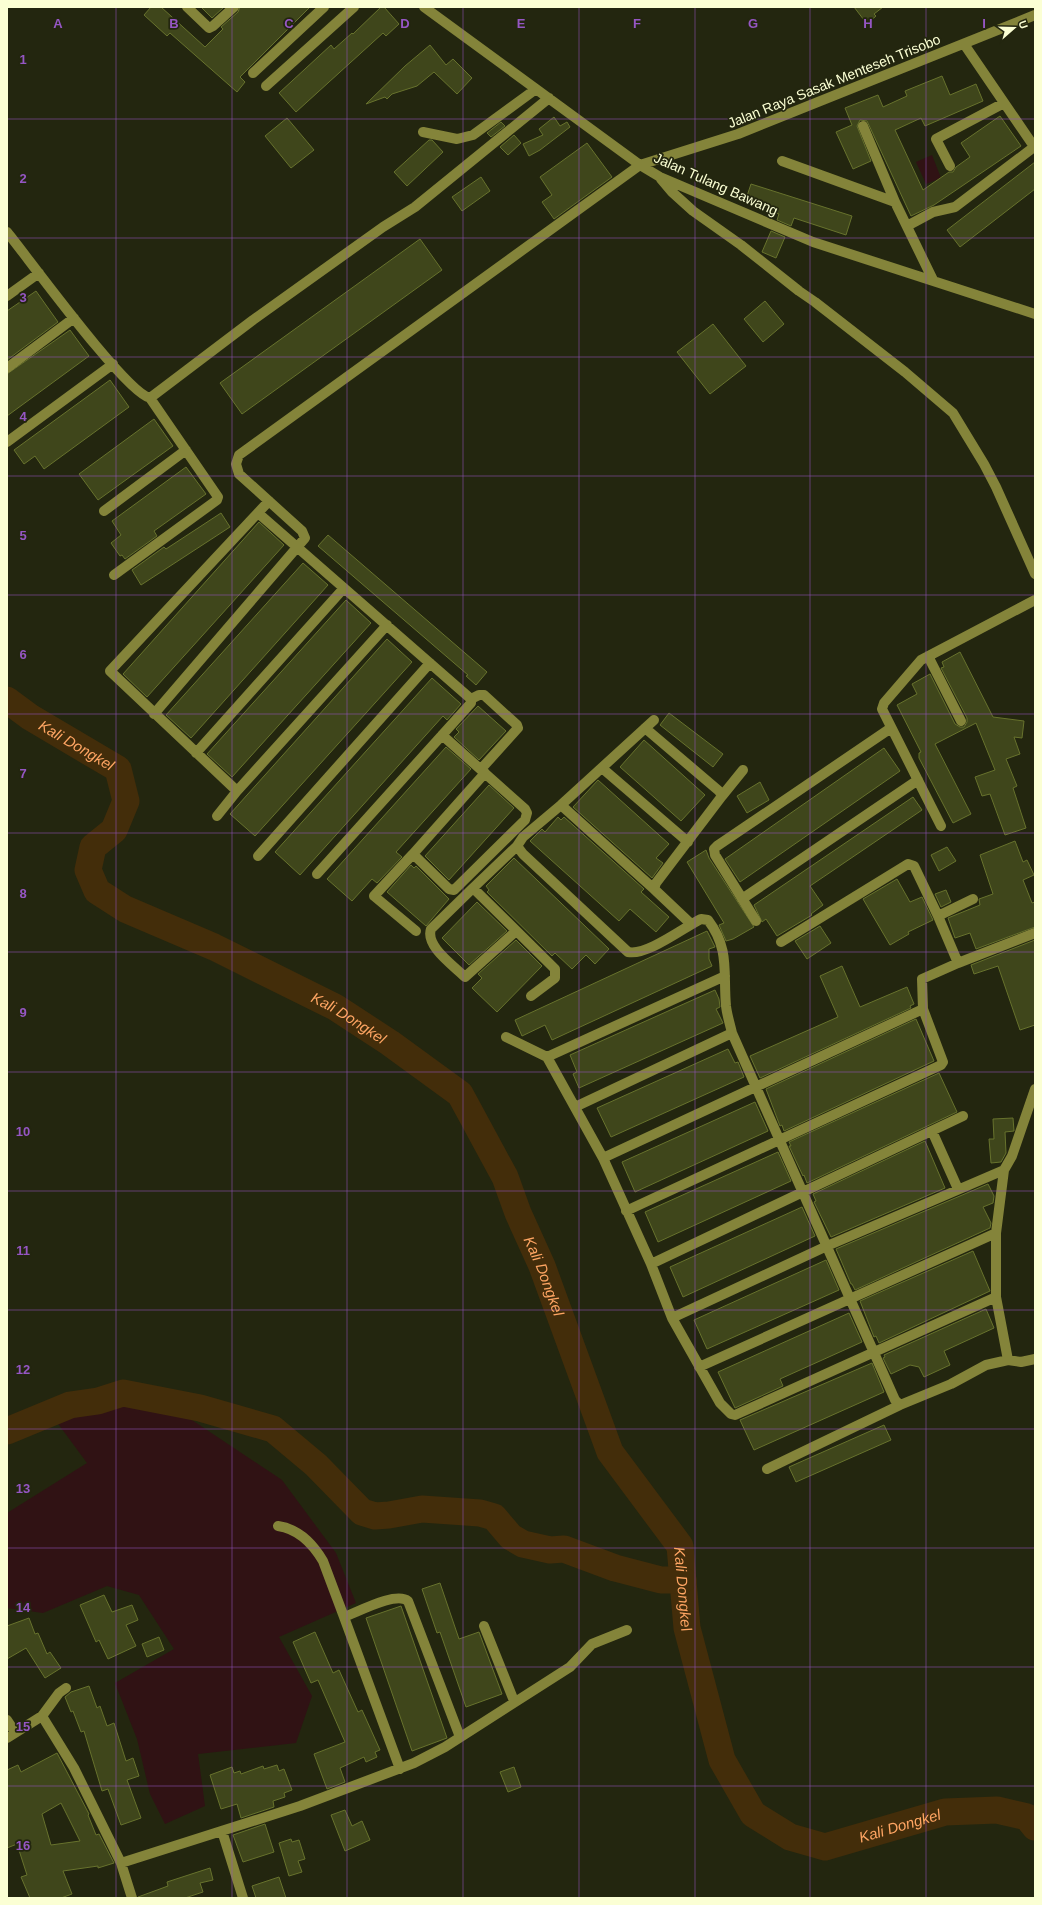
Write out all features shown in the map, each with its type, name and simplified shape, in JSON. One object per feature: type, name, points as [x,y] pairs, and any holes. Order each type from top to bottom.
[{"type":"street","points":[[188,7],[209,28],[234,7]]},
{"type":"street","points":[[253,74],[324,7]]},
{"type":"street","points":[[266,86],[354,7]]},
{"type":"street","name":"Jalan Tulang Bawang","points":[[424,7],[640,165],[660,177],[813,242],[1035,314]]},
{"type":"street","name":"Jalan Raya Sasak Menteseh Trisobo","points":[[269,501],[239,474],[236,464],[239,455],[640,165],[738,134],[1035,15]]},
{"type":"street","points":[[907,226],[933,212],[955,207],[1034,148],[964,44]]},
{"type":"street","points":[[423,132],[457,139],[473,136],[536,89]]},
{"type":"street","points":[[150,398],[253,320],[383,226],[415,207],[549,98]]},
{"type":"street","points":[[950,166],[936,139],[1004,103]]},
{"type":"street","points":[[863,126],[895,202],[933,280]]},
{"type":"street","points":[[782,161],[895,202]]},
{"type":"street","points":[[660,177],[672,192],[693,211],[741,245],[815,302],[905,372],[953,413],[993,481],[1035,574]]},
{"type":"street","points":[[7,232],[74,318],[113,364],[136,390],[144,397],[150,398],[218,497],[216,500],[114,575]]},
{"type":"street","points":[[7,296],[39,273]]},
{"type":"street","points":[[7,368],[74,318]]},
{"type":"street","points":[[7,442],[113,364]]},
{"type":"street","points":[[104,511],[186,450]]},
{"type":"street","points":[[154,714],[298,546],[305,535],[269,501],[110,669],[111,674],[154,714],[237,791]]},
{"type":"street","points":[[258,513],[298,546],[471,699]]},
{"type":"street","points":[[196,753],[344,588]]},
{"type":"street","points":[[941,826],[882,710],[884,703],[921,660],[1035,600]]},
{"type":"street","points":[[217,816],[237,791],[387,625]]},
{"type":"street","points":[[928,656],[961,721]]},
{"type":"street","points":[[258,856],[430,663]]},
{"type":"street","points":[[317,874],[471,703],[471,699],[479,695],[484,695],[517,725],[518,728],[413,854],[374,896],[416,931]]},
{"type":"street","points":[[516,931],[465,977],[432,945],[429,935],[431,929],[517,846],[523,837],[654,720]]},
{"type":"street","points":[[645,728],[719,791],[722,796]]},
{"type":"street","points":[[756,920],[715,855],[714,850],[717,846],[891,728]]},
{"type":"street","points":[[413,854],[449,889],[454,890],[526,820],[526,809],[442,735]]},
{"type":"street","points":[[602,768],[688,842]]},
{"type":"street","points":[[654,889],[656,883],[742,770]]},
{"type":"street","points":[[742,899],[918,780]]},
{"type":"street","points":[[560,805],[691,924]]},
{"type":"street","points":[[517,846],[523,854],[628,952],[635,953],[652,946],[701,919],[708,920],[714,929],[725,956],[726,1007],[732,1033],[895,1400],[900,1405]]},
{"type":"street","points":[[781,942],[908,864],[914,866],[938,916],[958,963]]},
{"type":"street","points":[[472,888],[555,970],[555,978],[531,996]]},
{"type":"street","points":[[938,916],[973,899]]},
{"type":"street","points":[[626,1211],[941,1065],[943,1062],[922,1009],[923,978],[1035,933]]},
{"type":"street","points":[[547,1057],[725,976]]},
{"type":"street","points":[[603,1158],[922,1009]]},
{"type":"street","points":[[575,1107],[732,1033]]},
{"type":"street","points":[[506,1037],[547,1057],[603,1158],[651,1264],[672,1318],[720,1403],[730,1414],[735,1415],[996,1297]]},
{"type":"street","points":[[1008,1360],[996,1297],[996,1233],[1004,1170],[1012,1156],[1035,1089]]},
{"type":"street","points":[[651,1264],[963,1116]]},
{"type":"street","points":[[932,1131],[958,1189]]},
{"type":"street","points":[[672,1318],[827,1246],[1004,1170]]},
{"type":"street","points":[[699,1367],[996,1233]]},
{"type":"street","points":[[767,1469],[900,1405],[951,1384],[986,1365],[1008,1360],[1021,1362],[1035,1359]]},
{"type":"street","points":[[278,1526],[289,1529],[305,1538],[323,1561],[400,1769]]},
{"type":"street","points":[[344,1617],[391,1599],[401,1597],[408,1601],[460,1737]]},
{"type":"street","points":[[484,1626],[514,1701]]},
{"type":"street","points":[[121,1863],[300,1806],[414,1764],[460,1737],[514,1701],[570,1667],[592,1644],[627,1630]]},
{"type":"street","points":[[7,1720],[11,1735],[42,1716],[60,1692],[66,1688]]},
{"type":"street","points":[[42,1716],[74,1768],[121,1863],[132,1898]]},
{"type":"street","points":[[222,1831],[243,1898]]},
{"type":"shaded area","points":[[932,155],[941,178],[926,184],[916,162]]},
{"type":"shaded area","points":[[141,1386],[282,1480],[336,1553],[356,1603],[279,1637],[312,1696],[296,1743],[198,1754],[205,1806],[165,1824],[150,1794],[137,1739],[115,1683],[174,1649],[139,1595],[107,1586],[43,1613],[7,1608],[7,1513],[87,1463],[45,1406]]},
{"type":"building","points":[[151,7],[161,7],[205,47],[223,29],[221,27],[238,12],[240,7],[310,7],[240,77],[245,82],[237,92],[170,33],[167,36],[144,15]]},
{"type":"building","points":[[201,7],[224,7],[212,18]]},
{"type":"building","points":[[381,7],[384,7],[399,24],[386,36],[383,33],[296,112],[279,93],[331,45],[334,49],[352,33],[353,34]]},
{"type":"building","points":[[854,7],[883,7],[874,14],[876,16],[867,24]]},
{"type":"building","points":[[430,45],[446,65],[453,59],[472,78],[457,94],[434,72],[417,86],[392,94],[387,99],[385,97],[366,104],[405,66]]},
{"type":"building","points":[[942,76],[950,95],[976,84],[983,101],[925,126],[921,118],[895,130],[923,190],[949,172],[953,172],[956,167],[970,157],[961,143],[1000,116],[1021,146],[934,205],[911,216],[867,121],[860,120],[857,126],[871,161],[853,169],[836,132],[852,125],[845,108],[878,95],[883,107],[907,96],[905,91]]},
{"type":"building","points":[[554,117],[560,126],[567,122],[570,127],[540,150],[529,156],[523,144],[543,135],[539,129]]},
{"type":"building","points":[[287,118],[314,150],[291,168],[265,136]]},
{"type":"building","points":[[501,122],[505,126],[491,137],[487,133]]},
{"type":"building","points":[[514,135],[521,143],[508,155],[500,147]]},
{"type":"building","points":[[429,140],[432,140],[443,152],[407,186],[394,172]]},
{"type":"building","points":[[587,143],[612,177],[554,219],[542,202],[552,195],[540,177]]},
{"type":"building","points":[[1035,162],[1035,189],[960,247],[947,230]]},
{"type":"building","points":[[481,177],[490,191],[462,211],[452,197]]},
{"type":"building","points":[[751,184],[852,216],[846,235],[794,218],[791,226],[777,220],[779,214],[745,202]]},
{"type":"building","points":[[771,231],[785,237],[776,258],[762,252]]},
{"type":"building","points":[[420,239],[442,270],[242,414],[220,383]]},
{"type":"building","points":[[36,291],[58,322],[7,360],[7,311]]},
{"type":"building","points":[[765,301],[784,324],[763,342],[744,319]]},
{"type":"building","points":[[713,324],[746,366],[710,394],[677,352]]},
{"type":"building","points":[[70,330],[89,356],[7,416],[7,374]]},
{"type":"building","points":[[110,380],[129,407],[44,469],[35,456],[24,464],[14,450]]},
{"type":"building","points":[[154,419],[173,446],[98,500],[79,474]]},
{"type":"building","points":[[186,467],[206,494],[154,531],[157,536],[125,559],[122,555],[120,556],[111,543],[121,535],[112,521]]},
{"type":"building","points":[[221,513],[230,527],[141,585],[132,570],[164,547],[166,549]]},
{"type":"building","points":[[259,522],[284,545],[147,697],[123,674]]},
{"type":"building","points":[[328,535],[487,672],[476,685],[466,676],[468,675],[318,546]]},
{"type":"building","points":[[303,563],[328,585],[191,738],[166,715]]},
{"type":"building","points":[[346,600],[371,623],[232,777],[207,754]]},
{"type":"building","points":[[387,639],[412,662],[255,836],[230,814]]},
{"type":"building","points":[[960,652],[993,717],[1024,721],[1022,738],[1014,737],[1020,754],[1006,759],[1017,786],[1013,788],[1026,828],[1005,835],[990,794],[982,796],[975,777],[995,770],[976,723],[935,744],[971,814],[953,823],[919,758],[919,753],[921,752],[897,705],[917,694],[912,684],[930,674],[955,724],[960,727],[964,727],[967,722],[967,718],[941,668],[944,667],[942,662]]},
{"type":"building","points":[[432,678],[461,704],[447,720],[443,716],[300,875],[275,852]]},
{"type":"building","points":[[478,706],[506,731],[479,760],[454,737],[459,732],[456,729]]},
{"type":"building","points":[[669,713],[723,754],[713,767],[660,725]]},
{"type":"building","points":[[644,740],[705,795],[681,821],[620,767]]},
{"type":"building","points":[[446,747],[471,769],[396,852],[402,857],[377,883],[372,879],[352,901],[327,879]]},
{"type":"building","points":[[884,748],[900,771],[740,882],[725,859]]},
{"type":"building","points":[[598,780],[669,844],[656,858],[663,863],[652,878],[573,807]]},
{"type":"building","points":[[760,782],[769,800],[747,813],[737,796]]},
{"type":"building","points":[[489,785],[514,808],[449,880],[425,856]]},
{"type":"building","points":[[913,797],[922,810],[810,886],[823,905],[811,914],[812,915],[777,936],[766,919],[762,922],[754,905]]},
{"type":"building","points":[[558,817],[561,820],[564,817],[644,889],[641,892],[669,917],[656,932],[630,909],[619,921],[530,841],[542,829],[545,832]]},
{"type":"building","points":[[1015,841],[1023,862],[1027,860],[1034,875],[1023,880],[1032,903],[1035,902],[1035,927],[976,949],[970,933],[955,938],[948,918],[980,905],[979,899],[993,894],[980,855]]},
{"type":"building","points":[[947,847],[956,861],[939,871],[931,855]]},
{"type":"building","points":[[706,850],[709,858],[754,927],[733,939],[726,941],[719,925],[724,923],[687,862]]},
{"type":"building","points":[[514,858],[609,949],[595,964],[586,955],[572,969],[555,953],[552,956],[487,892],[489,890],[486,886]]},
{"type":"building","points":[[411,865],[414,868],[416,866],[449,899],[426,926],[387,892]]},
{"type":"building","points":[[897,879],[910,902],[922,897],[933,920],[908,932],[909,934],[890,945],[863,899]]},
{"type":"building","points":[[946,890],[951,902],[941,907],[935,894]]},
{"type":"building","points":[[477,902],[507,931],[469,965],[442,938]]},
{"type":"building","points":[[820,926],[831,943],[807,959],[795,941]]},
{"type":"building","points":[[707,931],[715,947],[709,949],[709,959],[712,966],[552,1040],[545,1025],[522,1036],[515,1020]]},
{"type":"building","points":[[516,940],[542,966],[497,1012],[472,988],[482,978],[478,974]]},
{"type":"building","points":[[1035,940],[1035,1025],[1020,1030],[998,966],[974,974],[971,965]]},
{"type":"building","points":[[842,966],[860,1007],[907,987],[914,1004],[910,1006],[911,1008],[760,1078],[750,1056],[838,1017],[820,976]]},
{"type":"building","points":[[715,990],[719,999],[720,1007],[716,1009],[723,1023],[579,1088],[573,1074],[577,1072],[570,1055]]},
{"type":"building","points":[[916,1019],[934,1061],[784,1131],[782,1125],[780,1126],[766,1089]]},
{"type":"building","points":[[728,1049],[735,1063],[738,1062],[744,1077],[611,1137],[597,1108]]},
{"type":"building","points":[[939,1073],[957,1112],[807,1183],[789,1146],[791,1146],[789,1142]]},
{"type":"building","points":[[755,1102],[768,1131],[635,1192],[622,1162]]},
{"type":"building","points":[[1013,1118],[1014,1131],[1005,1132],[1006,1153],[1001,1162],[991,1163],[989,1139],[994,1139],[993,1119]]},
{"type":"building","points":[[925,1141],[945,1188],[831,1237],[814,1202],[816,1201],[813,1194]]},
{"type":"building","points":[[778,1152],[791,1181],[658,1242],[645,1212]]},
{"type":"building","points":[[988,1184],[994,1196],[993,1203],[983,1207],[991,1223],[990,1228],[855,1290],[836,1249]]},
{"type":"building","points":[[802,1207],[815,1236],[683,1297],[670,1267]]},
{"type":"building","points":[[973,1251],[990,1291],[879,1343],[876,1336],[874,1337],[860,1301]]},
{"type":"building","points":[[826,1260],[839,1290],[707,1349],[694,1320]]},
{"type":"building","points":[[986,1309],[994,1328],[944,1351],[950,1365],[924,1377],[919,1367],[910,1365],[891,1374],[883,1358],[885,1357],[884,1355]]},
{"type":"building","points":[[849,1313],[862,1342],[780,1379],[783,1386],[735,1408],[718,1372]]},
{"type":"building","points":[[872,1363],[884,1392],[754,1450],[740,1420]]},
{"type":"building","points":[[884,1425],[891,1440],[796,1482],[789,1467]]},
{"type":"building","points":[[440,1583],[459,1639],[479,1632],[502,1694],[466,1707],[440,1632],[437,1633],[422,1589]]},
{"type":"building","points":[[104,1595],[112,1612],[132,1605],[138,1620],[126,1625],[136,1646],[108,1659],[99,1640],[96,1642],[80,1605]]},
{"type":"building","points":[[401,1606],[447,1738],[412,1751],[366,1618]]},
{"type":"building","points":[[29,1618],[35,1634],[38,1633],[47,1654],[50,1652],[61,1668],[45,1678],[26,1648],[7,1659],[7,1626]]},
{"type":"building","points":[[315,1632],[333,1673],[339,1670],[358,1712],[362,1710],[380,1750],[375,1752],[377,1757],[366,1762],[364,1757],[340,1768],[345,1782],[327,1789],[314,1754],[345,1742],[318,1680],[311,1683],[293,1642]]},
{"type":"building","points":[[159,1637],[164,1650],[147,1657],[142,1644]]},
{"type":"building","points":[[89,1686],[97,1708],[100,1706],[107,1726],[114,1723],[126,1761],[133,1758],[139,1776],[127,1780],[141,1818],[121,1825],[108,1789],[102,1791],[84,1731],[81,1732],[73,1711],[71,1712],[65,1697],[71,1692]]},
{"type":"building","points":[[57,1753],[89,1814],[88,1815],[96,1835],[99,1834],[114,1863],[98,1868],[98,1866],[63,1871],[72,1894],[61,1898],[30,1898],[21,1877],[27,1875],[17,1844],[7,1848],[7,1770],[18,1765],[21,1772]],"holes":[[[61,1803],[80,1841],[51,1845],[42,1814]]]},
{"type":"building","points":[[277,1765],[279,1771],[284,1769],[292,1790],[284,1793],[285,1797],[273,1801],[274,1807],[241,1818],[237,1804],[221,1809],[210,1775],[232,1767],[234,1773],[240,1771],[241,1774],[263,1766],[264,1769]]},
{"type":"building","points":[[514,1767],[521,1787],[508,1792],[500,1772]]},
{"type":"building","points":[[345,1810],[352,1826],[362,1821],[370,1840],[345,1851],[331,1815]]},
{"type":"building","points":[[265,1824],[274,1852],[243,1862],[233,1835]]},
{"type":"building","points":[[291,1839],[292,1842],[299,1840],[305,1859],[298,1861],[302,1872],[289,1876],[279,1843]]},
{"type":"building","points":[[210,1868],[213,1880],[200,1883],[203,1892],[185,1898],[138,1898],[168,1886],[167,1882]]},
{"type":"building","points":[[279,1877],[286,1898],[256,1898],[252,1886]]},
{"type":"waterway","name":"Kali Dongkel","points":[[7,700],[30,717],[118,769],[126,801],[114,830],[93,847],[88,870],[97,891],[125,909],[214,947],[335,1007],[390,1043],[460,1094],[505,1177],[518,1213],[542,1266],[610,1452],[680,1546],[687,1628],[722,1760],[753,1814],[790,1837],[825,1847],[945,1812],[997,1810],[1027,1817],[1035,1827]]},
{"type":"waterway","points":[[7,1431],[70,1405],[98,1401],[123,1393],[200,1408],[273,1429],[316,1465],[362,1512],[375,1516],[422,1509],[480,1513],[494,1517],[511,1537],[523,1544],[550,1550],[564,1549],[615,1568],[661,1580],[683,1580]]}]
